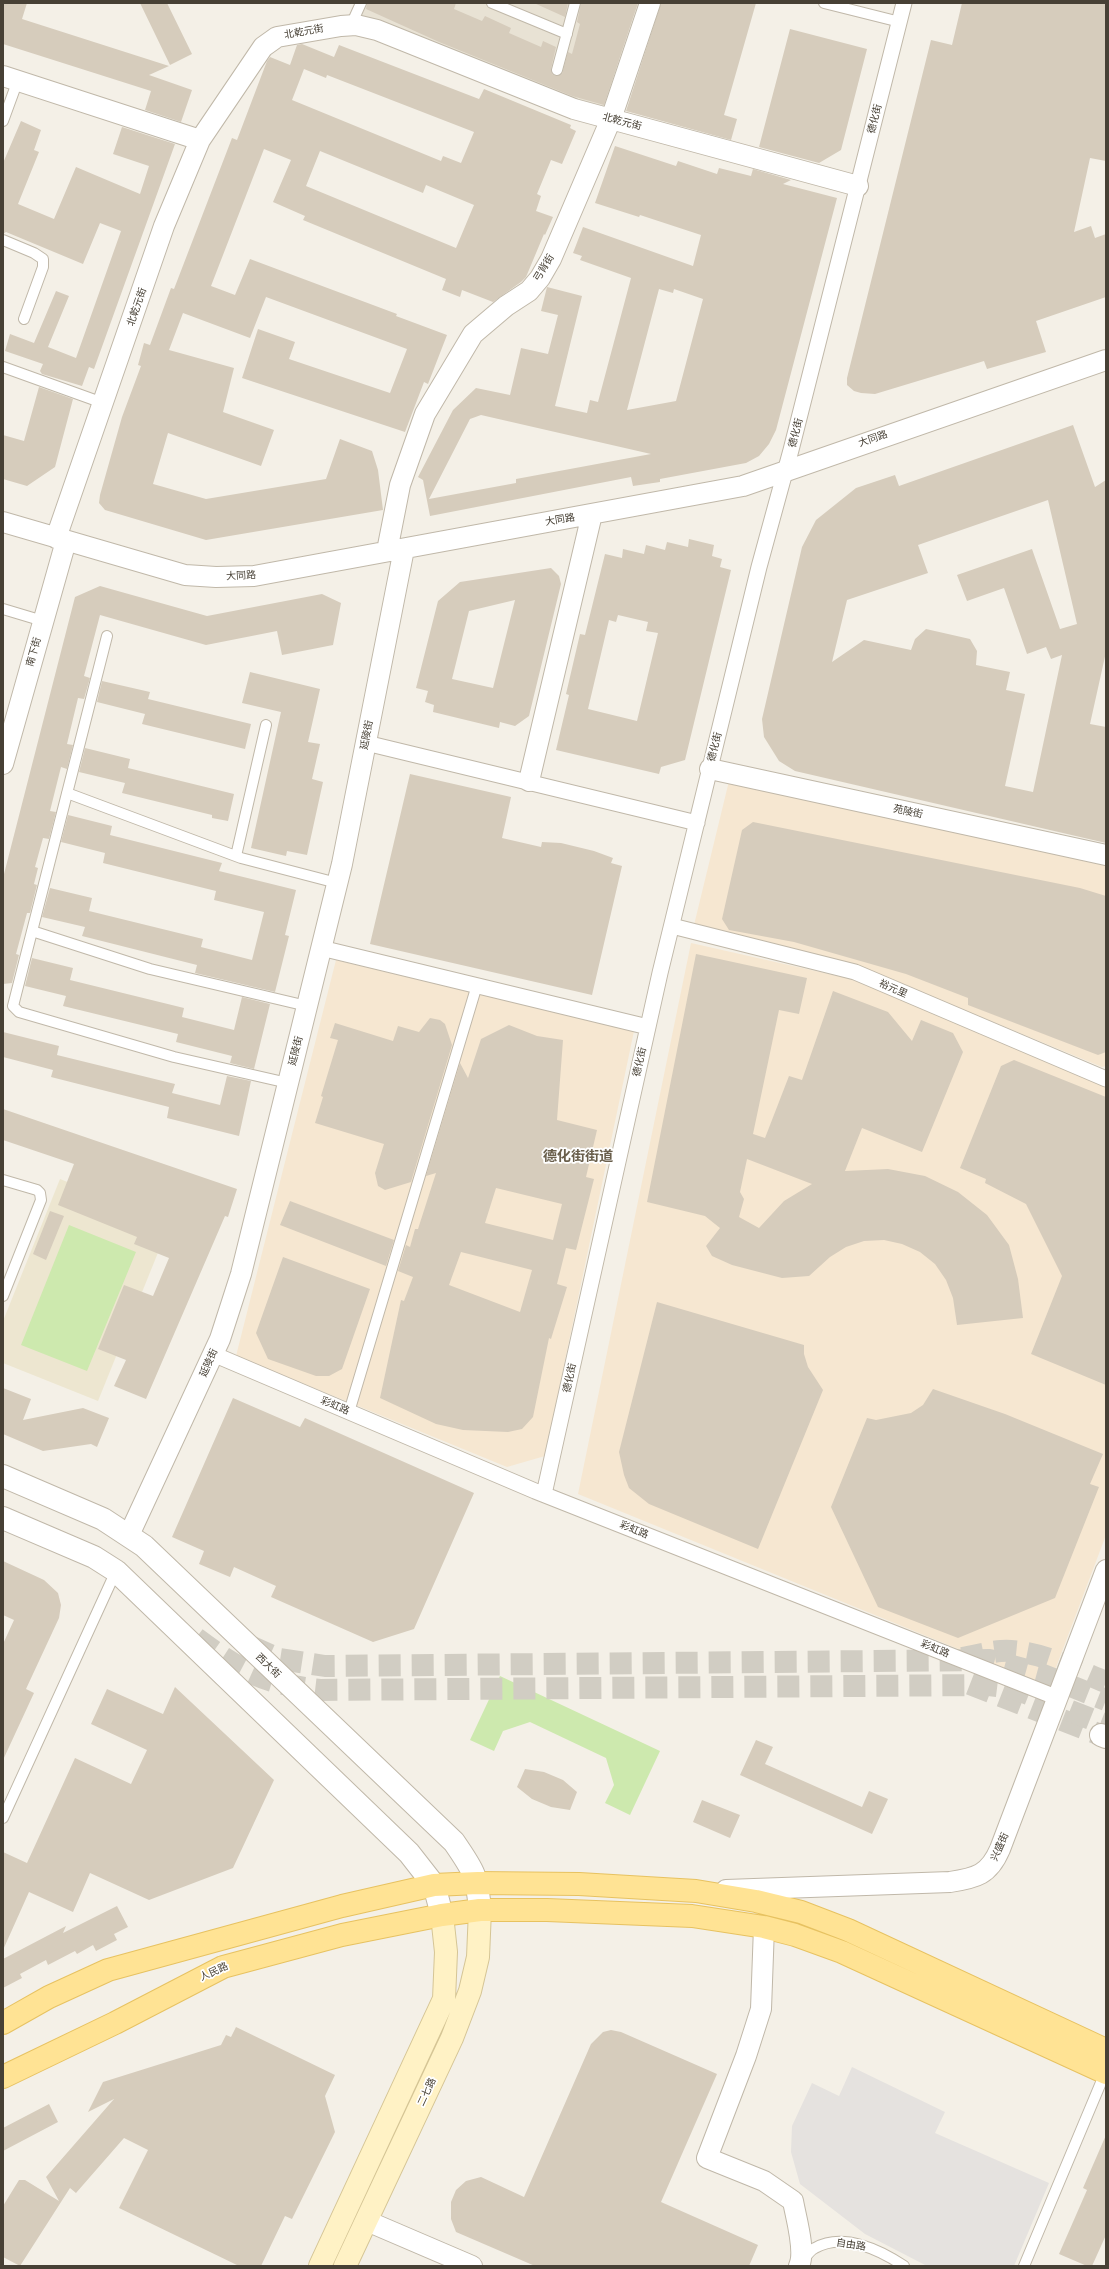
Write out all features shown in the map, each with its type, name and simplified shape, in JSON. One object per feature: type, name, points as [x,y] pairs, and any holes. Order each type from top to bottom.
[{"type":"main road","points":[[3,2023],[48,1997],[108,1970],[342,1906],[434,1885],[478,1883],[579,1884],[696,1891],[756,1901],[801,1912],[848,1930],[1106,2050]]},
{"type":"main road","name":"人民路","points":[[3,2077],[115,2023],[223,1966],[342,1935],[442,1915],[480,1910],[546,1910],[692,1916],[764,1927],[795,1935],[842,1952],[1106,2073]]},
{"type":"main road","name":"二七路","points":[[345,2266],[452,2038],[470,1991],[478,1957],[480,1910]]},
{"type":"main road","points":[[320,2266],[444,1999],[446,1952],[442,1915]]},
{"type":"street","name":"弓背街","points":[[395,550],[400,485],[424,414],[473,334],[506,306],[529,291],[540,278],[551,260],[611,119],[650,3]]},
{"type":"street","name":"德化街","points":[[544,1494],[648,1027],[672,926],[759,567],[786,469],[904,3]]},
{"type":"street","name":"北乾元街","points":[[61,539],[103,403],[164,226],[200,140],[263,47],[277,37],[351,25],[377,30],[574,109],[858,186]]},
{"type":"street","points":[[10,78],[200,140]]},
{"type":"street","name":"大同路","points":[[3,522],[185,575],[216,577],[254,576],[743,486],[786,469],[1106,360]]},
{"type":"street","points":[[529,781],[592,514]]},
{"type":"street","name":"南下街","points":[[3,764],[43,621],[61,539]]},
{"type":"street","name":"延陵街","points":[[129,1535],[213,1354],[241,1274],[338,883],[366,743],[395,550]]},
{"type":"street","points":[[366,743],[529,781],[697,823]]},
{"type":"street","name":"苑陵街","points":[[710,769],[1106,855]]},
{"type":"street","name":"裕元里","points":[[672,926],[855,972],[1106,1079]]},
{"type":"street","points":[[321,948],[648,1027]]},
{"type":"street","name":"彩虹路","points":[[213,1354],[544,1494],[1058,1698]]},
{"type":"street","name":"西大街","points":[[3,1476],[104,1518],[149,1551],[454,1842],[474,1871],[478,1883],[480,1910]]},
{"type":"street","points":[[3,1518],[94,1557],[116,1571],[409,1853],[434,1885],[442,1915]]},
{"type":"street","name":"兴盛街","points":[[696,1891],[950,1882],[979,1875],[988,1870],[994,1862],[1058,1698],[1099,1609],[1106,1570]]},
{"type":"street","points":[[764,1927],[761,2009],[746,2056],[707,2158],[764,2181],[792,2201],[801,2241],[800,2264]]},
{"type":"street","points":[[367,2221],[472,2266]]},
{"type":"lane","points":[[351,25],[361,3]]},
{"type":"lane","points":[[492,3],[567,34]]},
{"type":"lane","points":[[557,70],[575,3]]},
{"type":"lane","points":[[824,3],[900,22]]},
{"type":"lane","points":[[3,121],[10,78]]},
{"type":"lane","points":[[3,240],[34,253],[43,260],[43,266],[24,319]]},
{"type":"lane","points":[[3,368],[103,403]]},
{"type":"lane","points":[[3,610],[43,621]]},
{"type":"lane","points":[[107,636],[13,1006],[19,1012],[174,1057],[288,1083]]},
{"type":"lane","points":[[236,856],[266,724]]},
{"type":"lane","points":[[67,794],[236,856],[338,883]]},
{"type":"lane","points":[[32,931],[150,969],[307,1006]]},
{"type":"lane","points":[[349,1412],[477,985]]},
{"type":"lane","points":[[3,1180],[37,1190],[40,1194],[41,1200],[3,1296]]},
{"type":"lane","points":[[3,1818],[116,1571]]},
{"type":"lane","points":[[1024,2266],[1106,2073]]},
{"type":"lane","name":"自由路","points":[[800,2264],[814,2248],[832,2242],[862,2245],[883,2252],[904,2266]]},
{"type":"shaded area","points":[[367,3],[635,3],[605,107],[543,89],[361,16]]},
{"type":"shaded area","points":[[729,781],[1106,865],[1106,1066],[1102,1067],[855,965],[694,925]]},
{"type":"shaded area","points":[[691,943],[851,979],[1106,1085],[1106,1535],[1049,1686],[578,1494]]},
{"type":"shaded area","points":[[336,960],[634,1031],[545,1456],[507,1467],[236,1356]]},
{"type":"shaded area","points":[[60,1179],[170,1223],[98,1401],[3,1363],[3,1321]]},
{"type":"shaded area","points":[[852,2067],[945,2112],[935,2133],[1049,2183],[1014,2266],[927,2266],[865,2234],[800,2184],[791,2152],[792,2126],[812,2083],[839,2096]]},
{"type":"green space","points":[[69,1225],[136,1252],[87,1371],[21,1345]]},
{"type":"green space","points":[[500,1676],[660,1751],[630,1815],[605,1803],[614,1785],[606,1758],[530,1722],[503,1731],[494,1751],[470,1740]]},
{"type":"building","points":[[3,3],[27,3],[22,19],[169,66],[149,75],[192,90],[181,122],[145,110],[151,91],[3,44]]},
{"type":"building","points":[[140,3],[167,3],[192,54],[170,65]]},
{"type":"building","points":[[367,3],[456,3],[454,9],[482,21],[485,16],[511,28],[509,33],[541,47],[543,41],[556,47],[551,69],[552,74],[556,76],[562,74],[568,52],[572,54],[580,24],[577,22],[581,3],[638,3],[604,105],[572,96],[439,42],[366,9]]},
{"type":"building","points":[[534,3],[568,3],[565,17]]},
{"type":"building","points":[[661,3],[756,3],[724,115],[737,119],[731,140],[626,111]]},
{"type":"building","points":[[962,3],[1106,3],[1106,161],[1090,158],[1074,232],[1091,226],[1095,238],[1106,234],[1106,297],[1036,321],[1046,352],[987,369],[984,361],[875,394],[861,393],[854,391],[847,385],[847,378],[931,40],[952,45]]},
{"type":"building","points":[[790,29],[867,49],[841,150],[819,163],[759,147]]},
{"type":"building","points":[[302,44],[334,57],[339,45],[479,99],[484,89],[571,125],[570,128],[576,131],[562,164],[551,160],[537,194],[541,196],[536,211],[553,217],[545,235],[544,234],[526,277],[493,302],[462,290],[460,297],[442,290],[446,279],[303,220],[305,216],[273,202],[291,160],[264,149],[211,286],[235,295],[250,259],[397,314],[396,316],[447,335],[428,384],[424,382],[405,432],[242,378],[258,329],[295,342],[289,359],[390,393],[407,349],[266,297],[250,338],[183,313],[169,350],[234,368],[223,412],[274,430],[261,466],[168,433],[153,484],[206,499],[326,479],[340,439],[372,451],[378,470],[383,510],[206,540],[105,510],[99,503],[100,495],[122,417],[141,366],[138,365],[144,343],[150,345],[171,288],[174,289],[232,138],[237,140],[267,61],[270,57],[290,65],[297,45]],"holes":[[[304,69],[326,78],[327,75],[474,132],[461,163],[443,156],[441,161],[292,100]],[[320,151],[423,193],[426,185],[474,205],[456,248],[306,186]]]},
{"type":"building","points":[[21,121],[41,130],[34,150],[39,152],[18,204],[54,219],[76,167],[140,194],[149,166],[113,154],[122,127],[175,144],[94,369],[89,367],[82,386],[42,374],[40,371],[43,364],[5,351],[10,334],[34,343],[56,291],[69,296],[48,347],[76,358],[121,231],[100,223],[83,264],[6,232],[3,234],[3,163]]},
{"type":"building","points":[[615,146],[676,166],[678,161],[717,174],[719,168],[751,176],[753,169],[791,180],[783,184],[837,198],[776,430],[769,444],[759,456],[746,463],[660,479],[660,482],[633,486],[631,477],[430,516],[423,480],[418,477],[453,410],[476,388],[510,395],[521,348],[548,354],[558,315],[541,311],[547,287],[582,296],[555,406],[587,413],[590,400],[598,402],[631,278],[580,260],[582,256],[573,253],[583,227],[693,266],[701,235],[640,215],[639,217],[595,203]],"holes":[[[659,289],[673,293],[674,289],[703,299],[676,401],[627,410]],[[481,415],[651,454],[516,479],[516,483],[429,499],[470,419]]]},
{"type":"building","points":[[39,387],[73,399],[55,467],[27,486],[3,479],[3,435],[24,441]]},
{"type":"building","points":[[1073,425],[1095,487],[1106,480],[1106,652],[1090,724],[1106,727],[1106,843],[795,771],[779,761],[764,737],[762,719],[802,547],[816,520],[856,488],[895,475],[899,486]],"holes":[[[1048,500],[1077,624],[1060,629],[1032,549],[957,575],[967,601],[1004,588],[1027,654],[1046,647],[1051,659],[1062,655],[1033,792],[1005,786],[1025,694],[1006,690],[1010,672],[976,665],[977,651],[970,639],[926,629],[915,639],[911,650],[864,640],[832,662],[847,600],[928,573],[918,545]]]},
{"type":"building","points":[[689,539],[714,545],[712,556],[722,559],[720,567],[731,570],[685,760],[661,767],[659,774],[556,750],[569,695],[566,694],[580,634],[585,635],[605,554],[622,558],[623,549],[644,554],[646,545],[665,550],[667,542],[688,547]],"holes":[[[618,615],[648,622],[646,631],[658,633],[637,721],[588,709],[609,620],[616,622]]]},
{"type":"building","points":[[551,568],[559,576],[561,584],[529,716],[515,726],[500,722],[499,728],[433,712],[434,705],[425,702],[428,691],[416,688],[438,601],[460,582]],"holes":[[[515,600],[493,688],[452,679],[469,611]]]},
{"type":"building","points":[[100,586],[207,616],[322,594],[341,603],[333,645],[282,655],[277,631],[206,645],[100,615],[84,676],[90,678],[84,699],[78,698],[67,744],[73,745],[67,769],[61,767],[50,811],[56,812],[49,839],[43,838],[35,867],[38,868],[34,884],[37,885],[30,913],[27,913],[16,954],[19,955],[12,983],[3,984],[3,878],[75,597]]},
{"type":"building","points":[[250,672],[320,689],[308,742],[320,744],[312,779],[323,782],[307,855],[287,851],[286,856],[251,848],[281,712],[242,703]]},
{"type":"building","points":[[102,681],[150,692],[148,699],[251,724],[245,749],[142,724],[145,714],[97,702]]},
{"type":"building","points":[[85,748],[130,759],[128,768],[234,794],[228,821],[212,818],[212,815],[122,793],[125,783],[79,772]]},
{"type":"building","points":[[410,774],[511,797],[502,838],[541,847],[542,842],[561,843],[594,851],[613,858],[611,863],[622,866],[592,995],[370,944]]},
{"type":"building","points":[[68,815],[112,826],[110,835],[222,863],[219,871],[296,890],[285,935],[289,936],[275,992],[195,973],[197,965],[82,936],[85,927],[42,917],[50,888],[92,898],[89,911],[203,939],[201,947],[252,960],[264,912],[214,900],[216,891],[103,863],[105,853],[61,842]]},
{"type":"building","points":[[753,822],[1080,888],[1106,896],[1106,1052],[1098,1055],[968,1005],[968,998],[906,974],[794,942],[729,930],[722,919],[742,830]]},
{"type":"building","points":[[696,954],[807,978],[799,1014],[779,1010],[753,1134],[765,1138],[789,1076],[802,1080],[833,991],[888,1012],[912,1041],[921,1020],[953,1033],[963,1052],[922,1152],[862,1128],[845,1171],[888,1169],[925,1176],[958,1192],[987,1215],[1009,1245],[1018,1279],[1023,1318],[957,1325],[953,1298],[946,1280],[935,1264],[920,1252],[902,1244],[884,1240],[864,1241],[846,1247],[830,1257],[809,1276],[782,1278],[732,1265],[712,1256],[706,1246],[720,1228],[705,1216],[647,1202]],"holes":[[[747,1159],[812,1184],[784,1201],[759,1228],[739,1217],[744,1199],[740,1192]]]},
{"type":"building","points":[[32,958],[73,968],[70,980],[184,1008],[182,1017],[234,1030],[242,997],[270,1004],[254,1069],[230,1063],[232,1056],[176,1042],[178,1034],[63,1006],[66,996],[25,986]]},
{"type":"building","points":[[430,1018],[440,1020],[445,1024],[452,1045],[411,1182],[385,1190],[378,1186],[375,1173],[384,1144],[315,1123],[323,1097],[321,1096],[338,1040],[330,1038],[335,1023],[393,1041],[398,1026],[419,1032]]},
{"type":"building","points":[[509,1025],[537,1036],[563,1040],[557,1120],[597,1130],[586,1177],[594,1179],[576,1250],[566,1248],[557,1284],[567,1287],[551,1339],[549,1338],[533,1417],[522,1429],[508,1432],[463,1430],[436,1424],[380,1398],[401,1300],[404,1301],[413,1277],[398,1271],[406,1245],[410,1247],[415,1229],[418,1229],[436,1173],[426,1176],[460,1063],[468,1078],[481,1039]],"holes":[[[496,1188],[562,1204],[553,1240],[485,1223]],[[461,1252],[532,1270],[520,1312],[449,1285]]]},
{"type":"building","points":[[3,1032],[59,1046],[57,1055],[175,1084],[172,1093],[220,1105],[227,1076],[251,1081],[239,1136],[167,1118],[169,1107],[51,1077],[53,1070],[3,1057]]},
{"type":"building","points":[[1014,1060],[1106,1097],[1106,1385],[1031,1354],[1062,1276],[1026,1204],[985,1183],[986,1179],[960,1168],[1001,1066]]},
{"type":"building","points":[[3,1109],[237,1189],[228,1217],[225,1216],[146,1399],[114,1386],[126,1360],[98,1349],[124,1285],[153,1296],[169,1258],[134,1244],[137,1237],[58,1205],[74,1164],[3,1140]]},
{"type":"building","points":[[290,1201],[394,1240],[386,1266],[280,1225]]},
{"type":"building","points":[[50,1211],[64,1216],[46,1260],[33,1254]]},
{"type":"building","points":[[283,1257],[370,1289],[342,1369],[329,1376],[316,1376],[268,1359],[256,1333]]},
{"type":"building","points":[[657,1302],[804,1345],[804,1354],[808,1367],[823,1390],[758,1549],[649,1504],[629,1488],[624,1475],[619,1452]]},
{"type":"building","points":[[3,1388],[31,1399],[23,1420],[83,1408],[109,1418],[97,1447],[91,1444],[43,1451],[3,1434]]},
{"type":"building","points":[[933,1389],[1005,1414],[1103,1454],[1090,1484],[1099,1487],[1055,1598],[958,1638],[878,1607],[831,1507],[867,1418],[876,1420],[911,1413],[923,1405]]},
{"type":"building","points":[[233,1398],[300,1427],[305,1418],[474,1493],[414,1629],[373,1642],[271,1597],[276,1586],[234,1567],[230,1577],[199,1564],[204,1551],[172,1537]]},
{"type":"building","points":[[3,1561],[44,1580],[58,1593],[61,1605],[59,1618],[26,1689],[34,1693],[3,1760],[3,1644],[14,1620],[3,1615]]},
{"type":"building","points":[[175,1687],[274,1780],[233,1868],[149,1900],[90,1873],[73,1912],[29,1892],[3,1950],[3,1852],[27,1863],[75,1758],[131,1784],[147,1750],[91,1724],[107,1689],[163,1714]]},
{"type":"building","points":[[756,1740],[773,1747],[765,1764],[862,1807],[869,1791],[888,1799],[872,1834],[740,1775]]},
{"type":"building","points":[[525,1769],[544,1772],[563,1780],[577,1792],[570,1810],[551,1807],[532,1799],[517,1787]]},
{"type":"building","points":[[702,1800],[740,1815],[730,1838],[693,1822]]},
{"type":"building","points":[[117,1906],[128,1927],[114,1934],[117,1940],[96,1951],[93,1945],[77,1954],[75,1951],[48,1965],[46,1960],[20,1974],[22,1978],[3,1988],[3,1959],[66,1926],[63,1933]]},
{"type":"building","points":[[236,2027],[335,2075],[325,2096],[335,2132],[292,2219],[285,2216],[261,2266],[239,2266],[119,2208],[148,2150],[124,2138],[76,2193],[70,2188],[20,2266],[3,2257],[3,2206],[19,2180],[25,2180],[59,2201],[46,2177],[114,2099],[88,2112],[103,2082],[221,2045],[226,2035],[231,2037]]},
{"type":"building","points":[[611,2030],[621,2032],[717,2074],[661,2202],[758,2245],[749,2266],[535,2266],[456,2232],[451,2219],[451,2202],[456,2190],[466,2181],[481,2177],[524,2197],[591,2044],[603,2032]]},
{"type":"building","points":[[49,2104],[58,2122],[3,2151],[3,2128]]},
{"type":"building","points":[[1106,2135],[1106,2235],[1092,2266],[1087,2266],[1059,2254],[1087,2190],[1083,2188]]},
{"type":"tunnel","points":[[196,1638],[226,1659],[268,1680],[320,1690],[989,1685],[1013,1688],[1106,1725]]},
{"type":"tunnel","points":[[250,1646],[279,1659],[325,1666],[990,1660],[1038,1673],[1106,1700]]},
{"type":"tunnel","points":[[962,1658],[1001,1651],[1028,1653],[1055,1661],[1106,1682]]},
{"type":"tunnel","points":[[970,1684],[1101,1735]]},
{"type":"district","name":"德化街街道","points":[[578,1157]]}]
